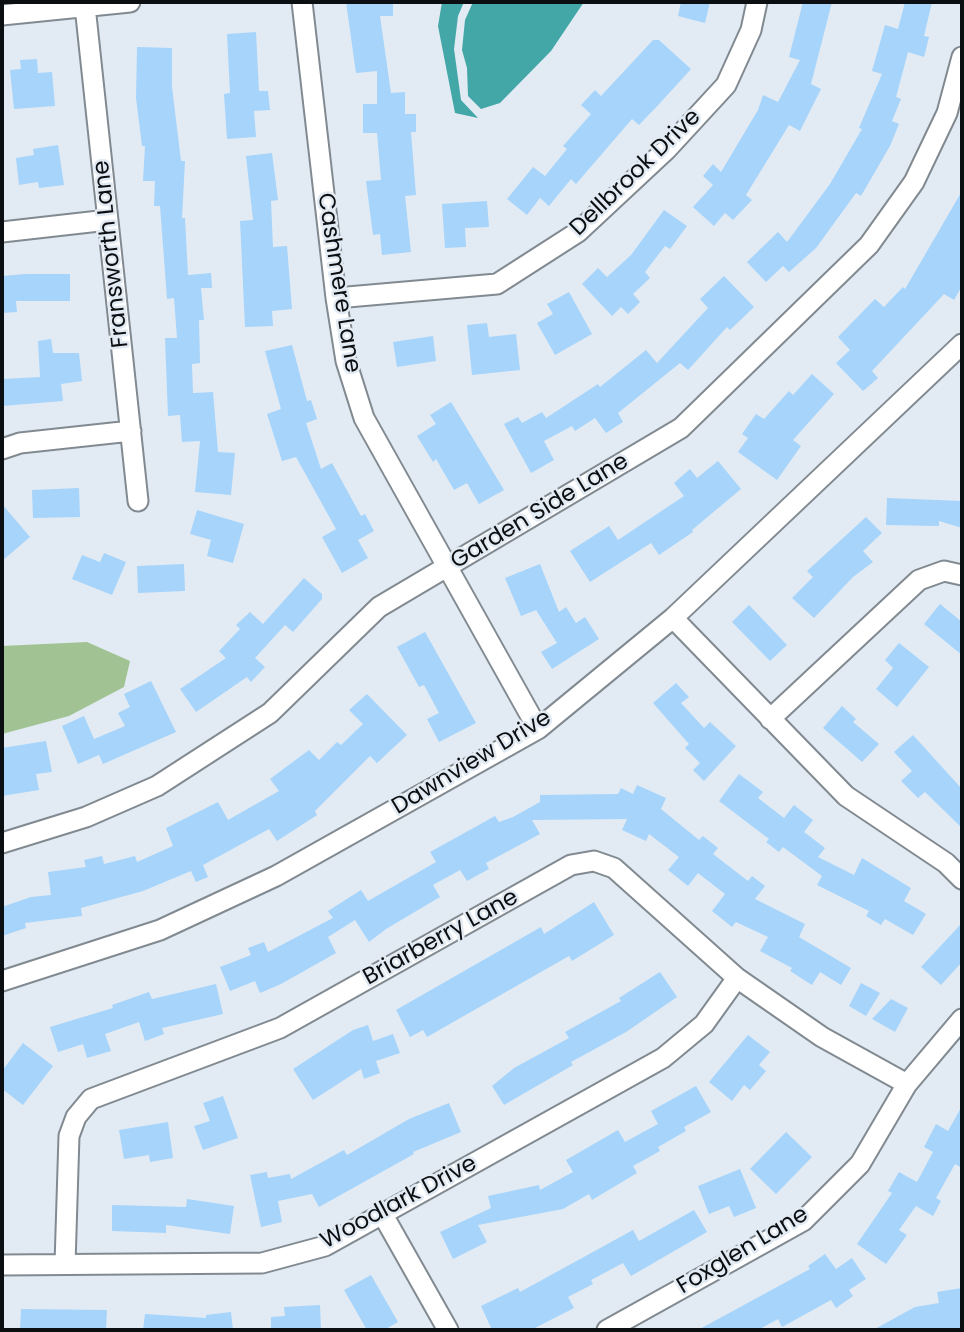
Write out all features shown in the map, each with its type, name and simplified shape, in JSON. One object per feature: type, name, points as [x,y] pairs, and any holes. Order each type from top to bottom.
[{"type":"street","points":[[2,15],[130,2]]},
{"type":"street","name":"Cashmere Lane","points":[[302,2],[336,298],[346,361],[364,418],[446,569],[538,729]]},
{"type":"street","name":"Dellbrook Drive","points":[[336,298],[497,284],[578,232],[667,149],[726,85],[751,30],[758,2]]},
{"type":"street","name":"Fransworth Lane","points":[[85,6],[138,501]]},
{"type":"street","name":"Garden Side Lane","points":[[2,843],[86,817],[158,786],[270,713],[379,607],[681,428],[869,245],[914,182],[947,113],[962,57]]},
{"type":"street","points":[[2,232],[108,220]]},
{"type":"street","name":"Dawnview Drive","points":[[2,981],[160,930],[276,876],[538,729],[673,618],[962,344]]},
{"type":"street","points":[[2,449],[20,443],[131,431]]},
{"type":"street","points":[[770,719],[919,580],[944,571],[962,575]]},
{"type":"street","points":[[673,618],[846,796],[946,863],[962,879]]},
{"type":"street","name":"Briarberry Lane","points":[[65,1264],[69,1136],[76,1117],[91,1100],[280,1028],[571,864],[594,861],[614,868],[737,978],[822,1037],[906,1084]]},
{"type":"street","name":"Woodlark Drive","points":[[2,1265],[262,1263],[324,1246],[663,1058],[704,1024],[737,978]]},
{"type":"street","name":"Foxglen Lane","points":[[607,1330],[803,1220],[860,1164],[906,1084],[962,1019]]},
{"type":"street","points":[[383,1215],[448,1330]]},
{"type":"green space","points":[[87,642],[130,661],[124,687],[69,716],[2,734],[2,646]]},
{"type":"water","points":[[442,2],[464,2],[458,16],[454,49],[461,100],[478,118],[455,113],[438,26]]},
{"type":"water","points":[[473,2],[584,2],[551,51],[500,103],[481,109],[468,96],[467,68],[462,50],[465,20]]},
{"type":"building","points":[[346,2],[393,2],[393,16],[380,16],[391,93],[405,92],[405,114],[416,114],[416,132],[411,132],[416,195],[405,196],[411,252],[382,255],[380,234],[373,235],[366,181],[381,180],[377,133],[363,133],[363,104],[377,104],[377,71],[356,73]]},
{"type":"building","points":[[681,2],[710,2],[705,23],[678,16]]},
{"type":"building","points":[[803,2],[832,2],[811,84],[821,89],[800,131],[789,125],[746,195],[752,200],[733,220],[725,213],[714,226],[693,207],[713,185],[703,176],[713,164],[721,172],[758,110],[763,95],[778,102],[800,60],[789,57]]},
{"type":"building","points":[[905,2],[932,2],[924,36],[929,37],[924,57],[908,52],[896,97],[901,99],[892,121],[899,124],[890,146],[861,196],[856,193],[816,248],[789,272],[783,266],[766,282],[747,262],[778,232],[787,242],[830,184],[862,129],[859,128],[882,74],[872,71],[885,25],[898,29]]},
{"type":"building","points":[[256,32],[259,91],[268,91],[270,110],[254,111],[256,137],[227,139],[224,94],[230,93],[227,34]]},
{"type":"building","points":[[653,40],[659,40],[691,69],[661,102],[639,125],[632,119],[576,184],[571,179],[549,206],[540,198],[527,215],[507,199],[533,167],[545,176],[567,149],[563,146],[591,114],[581,105],[595,90],[601,96]]},
{"type":"building","points":[[137,47],[172,48],[172,87],[181,161],[185,161],[182,218],[185,218],[188,275],[211,273],[212,288],[201,288],[204,320],[199,320],[200,363],[192,364],[193,393],[213,392],[218,452],[235,453],[231,495],[195,492],[200,441],[182,442],[180,415],[168,416],[165,338],[177,338],[174,298],[167,299],[160,206],[154,206],[155,181],[143,181],[145,146],[142,146],[136,98]]},
{"type":"building","points":[[37,59],[38,73],[52,72],[55,106],[14,109],[10,70],[21,69],[20,60]]},
{"type":"building","points":[[58,145],[64,185],[39,188],[38,182],[19,185],[16,158],[34,155],[33,149]]},
{"type":"building","points":[[272,153],[278,200],[271,201],[273,247],[287,246],[292,309],[272,311],[273,326],[245,327],[240,221],[253,220],[246,156]]},
{"type":"building","points":[[962,191],[962,286],[954,300],[944,294],[872,371],[878,378],[863,391],[836,363],[850,350],[838,337],[875,299],[884,307],[903,287],[905,289]]},
{"type":"building","points":[[487,201],[489,227],[465,228],[466,247],[445,248],[442,204]]},
{"type":"building","points":[[664,210],[687,226],[670,249],[665,246],[645,272],[650,278],[633,294],[640,302],[628,314],[621,307],[612,316],[582,284],[598,268],[607,277],[631,255]]},
{"type":"building","points":[[70,274],[70,301],[16,301],[17,312],[2,313],[2,276]]},
{"type":"building","points":[[724,276],[754,307],[730,330],[727,327],[688,370],[680,363],[618,413],[623,422],[606,433],[595,418],[575,431],[572,426],[544,441],[554,460],[531,473],[504,424],[518,417],[522,423],[542,412],[546,418],[598,384],[600,387],[646,350],[657,363],[708,308],[700,299]]},
{"type":"building","points":[[569,292],[592,334],[555,355],[537,323],[553,314],[547,304]]},
{"type":"building","points":[[487,323],[489,337],[516,334],[520,370],[472,375],[467,325]]},
{"type":"building","points":[[433,336],[436,361],[397,367],[393,342]]},
{"type":"building","points":[[51,339],[53,353],[79,353],[82,381],[61,384],[63,401],[2,406],[2,379],[40,377],[38,341]]},
{"type":"building","points":[[292,345],[307,401],[311,400],[317,419],[306,423],[321,469],[332,463],[361,516],[365,514],[374,531],[358,540],[368,558],[342,573],[322,537],[336,529],[296,457],[282,461],[267,414],[281,409],[265,351]]},
{"type":"building","points":[[812,374],[834,394],[793,440],[801,446],[777,480],[738,452],[748,438],[742,434],[756,414],[764,419],[789,391],[793,395]]},
{"type":"building","points":[[451,402],[504,490],[479,504],[467,483],[454,490],[436,459],[433,462],[417,436],[436,424],[430,415]]},
{"type":"building","points":[[718,461],[741,489],[692,530],[693,532],[659,555],[651,543],[590,582],[570,551],[609,526],[618,540],[684,496],[674,483],[690,469],[697,478]]},
{"type":"building","points":[[79,488],[80,517],[33,518],[32,490]]},
{"type":"building","points":[[887,498],[962,501],[962,528],[939,521],[939,526],[886,525]]},
{"type":"building","points":[[2,504],[30,537],[2,561]]},
{"type":"building","points":[[197,510],[244,524],[233,563],[207,556],[211,540],[190,534]]},
{"type":"building","points":[[866,517],[882,533],[863,551],[873,562],[853,577],[814,618],[792,598],[813,577],[807,571]]},
{"type":"building","points":[[104,553],[126,562],[112,595],[72,579],[82,555],[100,562]]},
{"type":"building","points":[[184,564],[185,591],[138,593],[137,566]]},
{"type":"building","points":[[540,564],[559,612],[566,607],[576,623],[585,617],[599,639],[552,669],[541,652],[557,643],[536,610],[521,616],[505,578]]},
{"type":"building","points":[[304,578],[322,594],[322,599],[293,632],[285,625],[255,658],[265,667],[251,682],[247,677],[196,712],[180,689],[226,658],[219,651],[240,629],[236,625],[250,612],[263,624]]},
{"type":"building","points":[[940,604],[962,622],[962,655],[924,624]]},
{"type":"building","points":[[749,605],[787,645],[770,661],[732,622]]},
{"type":"building","points":[[425,632],[476,723],[439,742],[427,719],[439,713],[424,685],[419,687],[397,647]]},
{"type":"building","points":[[899,643],[929,667],[897,707],[876,689],[893,668],[885,660]]},
{"type":"building","points":[[151,681],[176,732],[103,764],[99,755],[78,764],[62,726],[84,716],[94,739],[125,726],[118,713],[130,707],[124,694]]},
{"type":"building","points":[[676,683],[689,697],[681,703],[704,728],[710,722],[736,746],[704,781],[693,770],[700,763],[685,748],[689,744],[653,703]]},
{"type":"building","points":[[367,694],[407,735],[377,763],[370,756],[315,811],[317,815],[277,841],[269,829],[203,865],[208,877],[196,882],[191,871],[143,891],[81,908],[82,916],[25,923],[26,928],[2,936],[2,907],[31,897],[51,895],[48,872],[86,867],[84,860],[102,856],[104,864],[135,856],[137,862],[173,846],[166,828],[218,802],[228,820],[279,791],[270,779],[309,750],[319,760],[337,742],[341,745],[363,724],[349,710]]},
{"type":"building","points":[[842,706],[856,719],[853,722],[879,744],[862,762],[823,728]]},
{"type":"building","points":[[913,735],[962,789],[962,828],[925,792],[918,798],[901,781],[912,771],[894,752]]},
{"type":"building","points":[[46,741],[52,772],[36,774],[39,790],[2,796],[2,748]]},
{"type":"building","points":[[739,774],[763,792],[758,798],[784,818],[794,805],[813,820],[804,832],[825,848],[818,857],[854,875],[862,858],[911,888],[904,901],[926,914],[913,935],[885,919],[881,925],[866,916],[869,911],[817,885],[822,876],[783,847],[779,852],[766,842],[769,839],[719,801]]},
{"type":"building","points":[[637,785],[666,798],[661,809],[699,840],[703,836],[718,848],[713,854],[748,881],[752,876],[765,886],[755,899],[805,924],[799,937],[851,968],[841,985],[820,972],[812,985],[790,971],[792,968],[760,951],[768,937],[736,922],[732,927],[712,911],[725,894],[698,873],[688,886],[668,870],[679,857],[649,834],[646,841],[622,830],[627,819],[532,820],[540,834],[486,863],[489,869],[467,881],[460,870],[433,885],[440,897],[369,942],[355,920],[328,937],[336,953],[260,993],[255,981],[230,991],[220,967],[251,955],[248,948],[264,942],[268,952],[333,918],[328,911],[361,890],[368,901],[436,862],[430,852],[495,816],[499,822],[513,817],[540,802],[540,795],[618,794],[621,788],[633,794]]},
{"type":"building","points":[[594,902],[614,935],[572,961],[569,956],[427,1037],[423,1030],[410,1037],[396,1010],[541,927],[544,934]]},
{"type":"building","points":[[962,923],[962,962],[941,985],[921,967]]},
{"type":"building","points":[[660,972],[677,997],[626,1032],[571,1062],[573,1065],[504,1105],[492,1086],[514,1068],[569,1038],[565,1032],[621,1001],[619,998]]},
{"type":"building","points":[[861,983],[880,993],[866,1016],[849,1006]]},
{"type":"building","points":[[216,984],[223,1014],[162,1028],[164,1034],[145,1041],[139,1022],[105,1034],[111,1051],[87,1058],[83,1044],[58,1052],[50,1027],[113,1008],[112,1005],[149,992],[152,999]]},
{"type":"building","points":[[891,999],[908,1008],[895,1032],[872,1019]]},
{"type":"building","points":[[368,1025],[373,1041],[393,1034],[400,1053],[376,1061],[380,1073],[364,1079],[361,1069],[313,1100],[293,1069],[353,1030]]},
{"type":"building","points":[[748,1035],[770,1052],[759,1065],[766,1071],[750,1090],[744,1085],[732,1101],[709,1082]]},
{"type":"building","points":[[23,1043],[53,1066],[23,1105],[2,1089],[2,1071]]},
{"type":"building","points":[[696,1086],[711,1112],[684,1127],[686,1131],[658,1147],[660,1151],[633,1166],[637,1173],[592,1200],[589,1194],[563,1209],[478,1225],[487,1242],[453,1259],[440,1232],[491,1208],[488,1196],[539,1185],[540,1190],[573,1172],[566,1160],[618,1130],[625,1142],[658,1124],[651,1111]]},
{"type":"building","points":[[223,1096],[238,1138],[203,1150],[194,1126],[210,1121],[203,1103]]},
{"type":"building","points":[[449,1103],[461,1132],[413,1152],[414,1154],[319,1207],[312,1194],[278,1201],[282,1222],[261,1227],[250,1175],[267,1172],[268,1178],[290,1174],[291,1179],[344,1150],[347,1155],[409,1119]]},
{"type":"building","points":[[962,1106],[962,1168],[955,1164],[936,1198],[941,1201],[933,1216],[916,1206],[899,1230],[907,1235],[886,1264],[857,1244],[892,1193],[888,1191],[899,1172],[917,1182],[933,1152],[924,1147],[936,1124],[948,1131]]},
{"type":"building","points":[[168,1122],[173,1158],[150,1162],[149,1155],[124,1159],[119,1130]]},
{"type":"building","points":[[786,1132],[812,1157],[776,1194],[750,1169]]},
{"type":"building","points":[[740,1169],[756,1208],[734,1217],[729,1206],[709,1214],[698,1186]]},
{"type":"building","points":[[187,1199],[234,1206],[230,1234],[166,1225],[166,1233],[112,1231],[112,1205],[186,1207]]},
{"type":"building","points":[[694,1210],[707,1232],[631,1276],[623,1263],[591,1280],[593,1284],[568,1297],[574,1308],[531,1330],[492,1330],[481,1306],[518,1288],[520,1292],[633,1230],[639,1241]]},
{"type":"building","points":[[825,1254],[836,1269],[852,1258],[866,1279],[849,1290],[853,1296],[836,1308],[831,1300],[782,1327],[778,1319],[758,1330],[698,1330],[810,1269],[808,1266]]},
{"type":"building","points":[[371,1275],[398,1322],[384,1330],[367,1330],[344,1290]]},
{"type":"building","points":[[962,1288],[962,1329],[873,1330],[915,1307],[939,1303],[937,1292]]},
{"type":"building","points":[[320,1305],[321,1330],[271,1330],[271,1317],[285,1316],[284,1307]]},
{"type":"building","points":[[21,1309],[107,1310],[106,1330],[20,1330]]},
{"type":"building","points":[[231,1312],[233,1330],[143,1330],[145,1314],[206,1318],[206,1315]]}]
